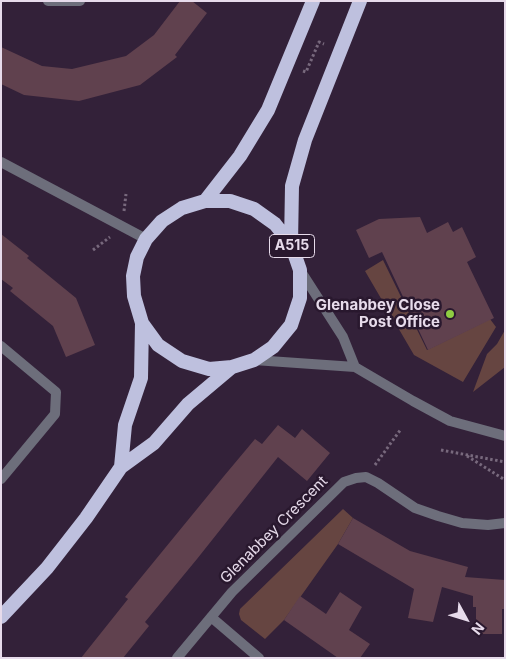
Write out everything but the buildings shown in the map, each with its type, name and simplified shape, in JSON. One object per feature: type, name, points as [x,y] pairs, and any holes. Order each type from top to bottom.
[{"type":"highway","points":[[205,201],[240,156],[268,110],[313,1]]},
{"type":"highway","name":"A515","points":[[291,244],[292,186],[305,140],[360,1]]},
{"type":"highway","name":"A515","points":[[205,201],[230,201],[254,209],[275,224],[291,244],[300,270],[300,298],[291,325],[273,347],[254,360],[232,367],[209,368],[182,361],[158,345],[142,322],[134,296],[133,276],[137,257],[146,239],[162,221],[182,208],[205,201]]},
{"type":"highway","name":"A515","points":[[121,467],[125,424],[141,378],[142,322]]},
{"type":"highway","name":"A515","points":[[1,618],[47,568],[86,518],[121,467],[154,443],[188,404],[232,367]]},
{"type":"street","points":[[48,1],[80,1]]},
{"type":"street","points":[[1,162],[146,239]]},
{"type":"street","points":[[300,270],[344,337],[355,367]]},
{"type":"street","points":[[1,346],[56,392],[55,414],[1,479]]},
{"type":"street","points":[[254,360],[355,367],[450,421],[505,436]]},
{"type":"street","points":[[366,477],[415,508],[438,516],[462,523],[488,525],[505,523]]},
{"type":"street","name":"Glenabbey Crescent","points":[[177,658],[232,592],[344,482],[366,477]]},
{"type":"street","points":[[211,617],[260,658]]},
{"type":"path","points":[[366,477],[401,429]]},
{"type":"path","points":[[441,450],[505,462]]},
{"type":"path","points":[[465,455],[505,480]]},
{"type":"shaded area","points":[[383,260],[427,350],[490,319],[496,327],[463,382],[414,355],[365,271]]},
{"type":"shaded area","points":[[505,330],[505,367],[473,392],[487,354],[497,344]]},
{"type":"shaded area","points":[[343,509],[353,518],[338,544],[284,620],[265,639],[241,620],[240,609]]},
{"type":"place","name":"Glenabbey Close Post Office","points":[[450,314]]}]
